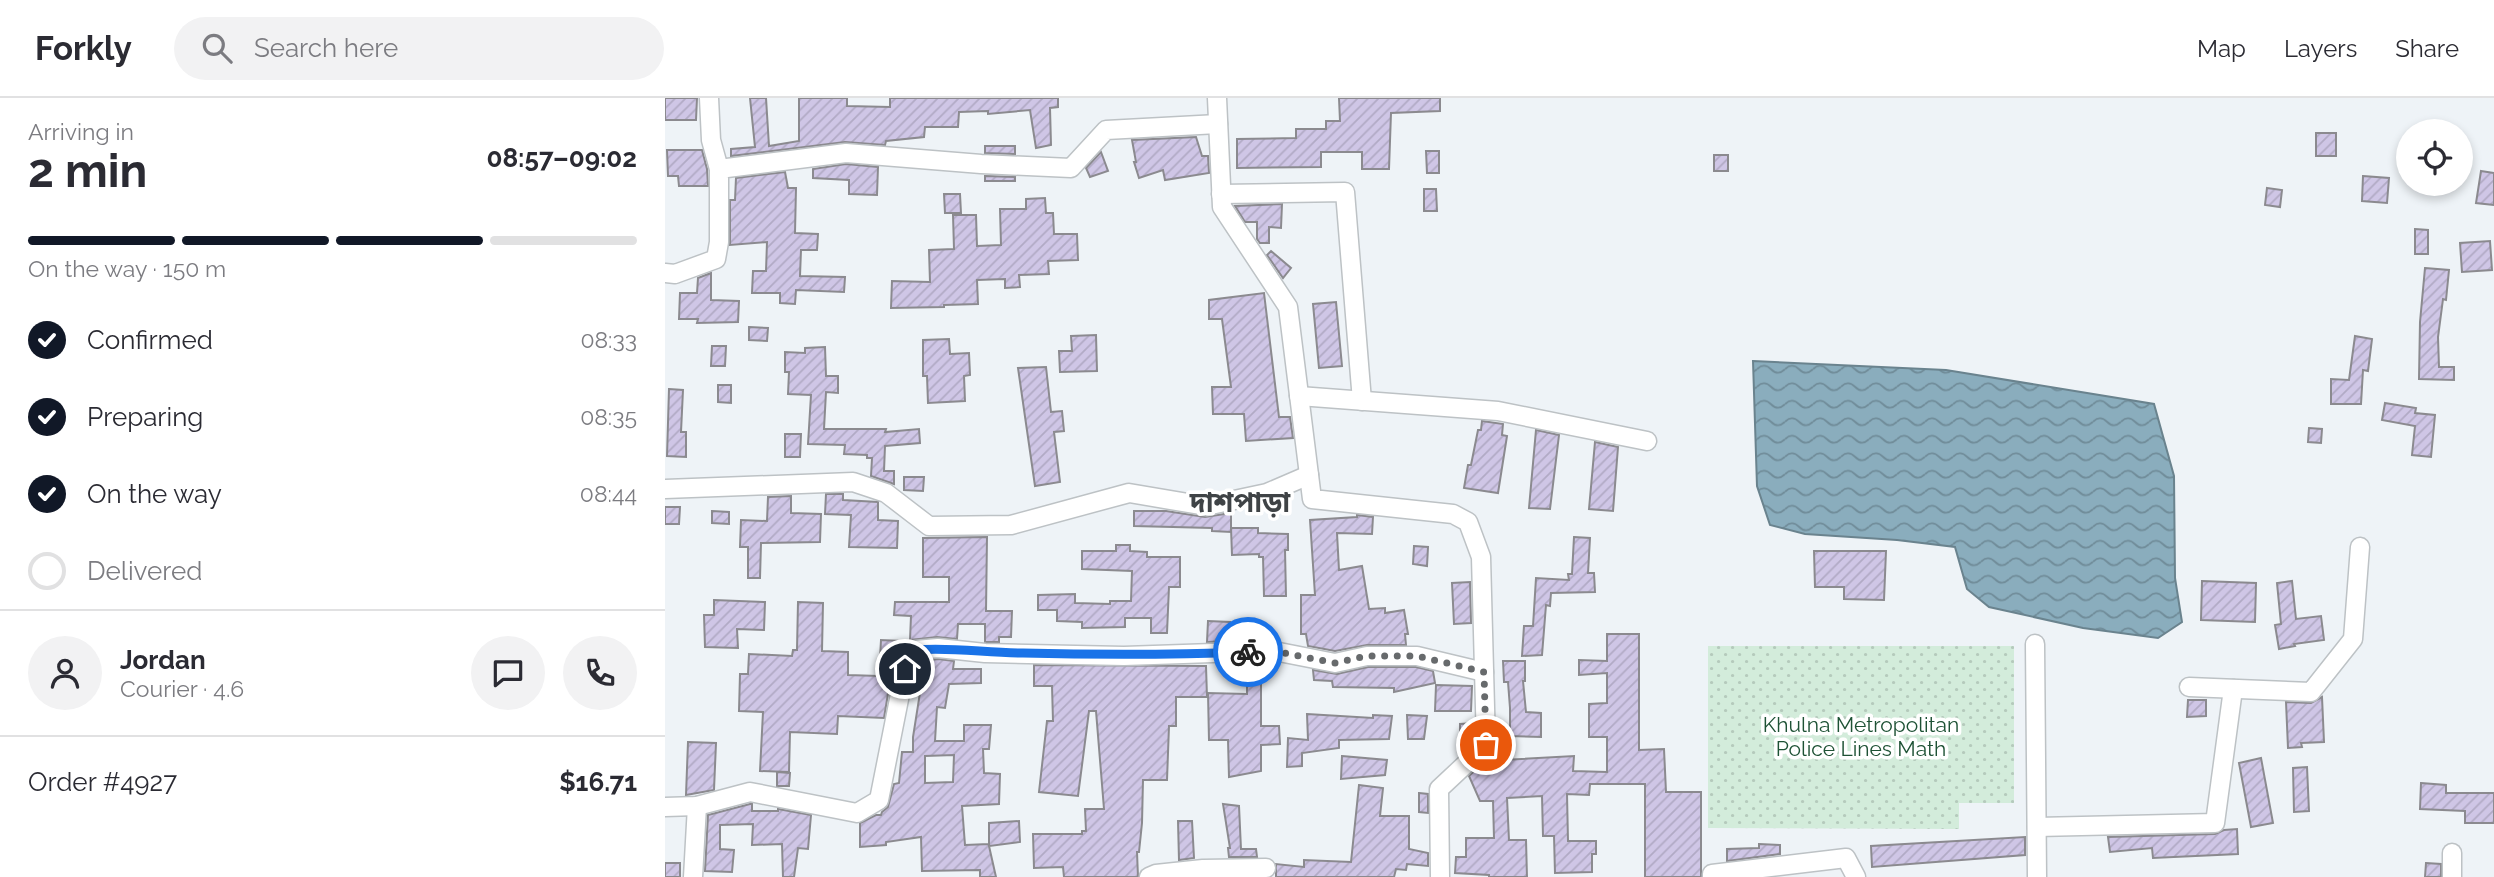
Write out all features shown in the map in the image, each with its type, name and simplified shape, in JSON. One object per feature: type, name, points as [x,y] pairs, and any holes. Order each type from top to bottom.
[{"type":"street","points":[[665,273],[675,274],[716,259],[719,242],[719,169],[711,140],[709,98]]},
{"type":"street","points":[[1217,98],[1222,207],[1288,306],[1312,499],[1453,513],[1468,522],[1481,557],[1486,745],[1439,789],[1440,877]]},
{"type":"street","points":[[719,169],[846,153],[1072,168],[1107,130],[1218,124]]},
{"type":"street","points":[[1221,194],[1345,192],[1362,401]]},
{"type":"street","points":[[1299,396],[1498,411],[1647,441]]},
{"type":"street","points":[[665,489],[853,482],[886,493],[929,526],[1011,525],[1129,493],[1206,506],[1267,493],[1309,475]]},
{"type":"street","points":[[2189,687],[2311,692],[2353,639],[2360,547]]},
{"type":"street","points":[[2035,643],[2037,877]]},
{"type":"street","points":[[665,807],[697,806],[750,792],[857,813],[879,800],[905,669],[916,650],[938,648],[985,653],[1124,656],[1274,651],[1335,663],[1367,656],[1417,656],[1484,672]]},
{"type":"street","points":[[2037,827],[2215,823],[2233,689]]},
{"type":"street","points":[[693,877],[697,806]]},
{"type":"street","points":[[2452,853],[2452,877]]},
{"type":"street","points":[[1711,877],[1712,874],[1846,858],[1856,877]]},
{"type":"street","points":[[1149,877],[1203,869],[1266,868]]},
{"type":"green space","name":"Khulna Metropolitan Police Lines Math","points":[[1708,646],[2014,646],[2014,803],[1959,803],[1959,829],[1708,828]]},
{"type":"water","points":[[1753,361],[1946,370],[2154,404],[2174,476],[2175,578],[2182,622],[2158,638],[2083,628],[1989,607],[1967,589],[1955,547],[1805,534],[1770,525],[1757,486]]},
{"type":"building","points":[[665,98],[697,98],[696,120],[665,120]]},
{"type":"building","points":[[750,98],[766,98],[769,146],[799,141],[799,98],[847,98],[847,106],[890,107],[890,98],[1058,98],[1058,107],[1050,108],[1051,145],[1036,148],[1030,110],[988,114],[988,111],[959,112],[958,127],[925,127],[924,137],[886,141],[885,145],[845,142],[731,156],[731,149],[755,147]]},
{"type":"building","points":[[1339,98],[1440,98],[1440,111],[1391,113],[1389,169],[1362,169],[1362,152],[1321,152],[1321,167],[1237,168],[1237,139],[1296,138],[1296,129],[1326,129],[1326,121],[1340,121]]},
{"type":"building","points":[[2316,133],[2336,133],[2336,156],[2316,156]]},
{"type":"building","points":[[1196,137],[1202,156],[1208,156],[1209,173],[1165,180],[1163,170],[1139,178],[1132,140]]},
{"type":"building","points":[[985,146],[1015,146],[1015,154],[985,153]]},
{"type":"building","points":[[667,150],[702,150],[708,186],[679,186],[678,176],[668,176]]},
{"type":"building","points":[[1426,151],[1439,151],[1439,173],[1427,173]]},
{"type":"building","points":[[1101,152],[1108,171],[1090,177],[1086,168]]},
{"type":"building","points":[[1714,155],[1728,155],[1728,171],[1714,171]]},
{"type":"building","points":[[846,164],[878,167],[877,195],[849,194],[849,180],[813,178],[813,169]]},
{"type":"building","points":[[2481,171],[2494,173],[2494,205],[2476,203]]},
{"type":"building","points":[[785,172],[788,188],[796,188],[795,233],[818,234],[817,250],[801,250],[800,276],[845,277],[844,292],[796,290],[795,304],[780,303],[780,293],[752,293],[753,271],[766,271],[767,242],[730,245],[730,200],[735,200],[736,178]]},
{"type":"building","points":[[985,176],[1015,177],[1015,181],[985,181]]},
{"type":"building","points":[[2363,176],[2389,178],[2387,203],[2362,201]]},
{"type":"building","points":[[2267,188],[2282,190],[2280,207],[2265,205]]},
{"type":"building","points":[[1424,189],[1436,189],[1437,211],[1424,211]]},
{"type":"building","points":[[944,194],[960,194],[961,213],[945,213]]},
{"type":"building","points":[[1045,198],[1046,213],[1053,213],[1054,234],[1077,234],[1078,260],[1048,261],[1049,274],[1019,275],[1020,287],[1005,288],[1005,279],[977,280],[978,304],[891,308],[892,281],[930,282],[929,250],[954,249],[953,215],[976,215],[977,246],[1001,245],[1000,209],[1026,209],[1026,199]]},
{"type":"building","points":[[1282,204],[1281,228],[1269,227],[1269,243],[1260,243],[1257,239],[1257,222],[1245,222],[1235,206]]},
{"type":"building","points":[[2415,229],[2428,230],[2428,254],[2415,254]]},
{"type":"building","points":[[2490,241],[2492,270],[2462,272],[2460,243]]},
{"type":"building","points":[[1271,251],[1291,268],[1283,278],[1267,255]]},
{"type":"building","points":[[2425,268],[2449,270],[2438,337],[2439,367],[2454,367],[2454,380],[2419,379]]},
{"type":"building","points":[[711,273],[711,300],[739,301],[738,322],[697,323],[698,319],[679,319],[680,293],[697,293],[698,278]]},
{"type":"building","points":[[1264,293],[1279,417],[1290,417],[1293,438],[1246,441],[1244,414],[1213,414],[1212,387],[1231,387],[1222,319],[1209,319],[1209,300]]},
{"type":"building","points":[[1336,302],[1342,366],[1319,368],[1313,304]]},
{"type":"building","points":[[749,327],[768,328],[767,341],[749,340]]},
{"type":"building","points":[[1096,335],[1097,371],[1060,372],[1059,351],[1072,351],[1071,336]]},
{"type":"building","points":[[2355,336],[2372,339],[2368,371],[2363,370],[2361,404],[2331,404],[2331,379],[2349,380]]},
{"type":"building","points":[[949,339],[950,354],[969,353],[970,375],[964,376],[965,401],[928,403],[927,376],[923,376],[923,340]]},
{"type":"building","points":[[712,346],[726,346],[725,366],[711,366]]},
{"type":"building","points":[[825,347],[826,376],[838,376],[838,393],[826,392],[824,429],[886,429],[885,432],[919,429],[920,443],[885,446],[884,471],[894,471],[894,484],[871,476],[872,458],[867,458],[867,455],[844,454],[845,445],[808,444],[811,395],[788,394],[789,372],[785,372],[785,352],[805,353],[805,348]]},
{"type":"building","points":[[1046,367],[1051,412],[1062,411],[1064,431],[1054,432],[1060,482],[1035,486],[1018,368]]},
{"type":"building","points":[[718,385],[731,385],[731,403],[718,402]]},
{"type":"building","points":[[669,389],[683,390],[681,432],[686,432],[686,457],[667,456]]},
{"type":"building","points":[[2385,403],[2416,408],[2415,413],[2435,415],[2431,457],[2412,455],[2415,426],[2382,420]]},
{"type":"building","points":[[1482,421],[1503,424],[1502,435],[1507,436],[1498,493],[1464,488],[1468,465],[1471,465]]},
{"type":"building","points":[[2309,428],[2322,429],[2321,443],[2308,442]]},
{"type":"building","points":[[1536,430],[1559,435],[1550,509],[1529,508]]},
{"type":"building","points":[[785,434],[801,434],[800,457],[785,457]]},
{"type":"building","points":[[1595,442],[1618,447],[1613,511],[1589,509]]},
{"type":"building","points":[[904,477],[924,477],[923,491],[904,490]]},
{"type":"building","points":[[826,494],[843,494],[843,500],[878,502],[878,520],[898,521],[897,548],[849,547],[851,515],[825,514]]},
{"type":"building","points":[[791,496],[791,513],[821,514],[820,542],[761,543],[760,578],[748,578],[748,547],[740,547],[741,520],[767,521],[768,497]]},
{"type":"building","points":[[665,507],[680,507],[679,524],[665,524]]},
{"type":"building","points":[[712,511],[729,512],[729,524],[712,523]]},
{"type":"building","points":[[1134,511],[1166,511],[1205,517],[1231,513],[1231,532],[1212,531],[1212,528],[1134,526]]},
{"type":"building","points":[[1357,515],[1373,517],[1372,534],[1337,533],[1339,570],[1362,566],[1369,609],[1385,608],[1385,613],[1404,610],[1408,634],[1405,634],[1406,645],[1367,645],[1335,651],[1308,646],[1306,634],[1301,634],[1301,595],[1315,595],[1310,520]]},
{"type":"building","points":[[1231,528],[1258,528],[1258,533],[1288,534],[1288,550],[1285,550],[1286,596],[1264,596],[1263,557],[1259,557],[1259,554],[1232,555]]},
{"type":"building","points":[[987,537],[986,611],[1012,611],[1011,637],[999,637],[999,642],[985,642],[985,624],[958,624],[957,639],[937,637],[910,640],[911,616],[894,615],[895,602],[949,602],[949,577],[923,577],[923,538]]},
{"type":"building","points":[[1574,537],[1590,538],[1588,573],[1594,573],[1595,592],[1551,593],[1550,606],[1546,605],[1542,655],[1522,656],[1524,626],[1533,626],[1536,578],[1569,580],[1568,574],[1572,574]]},
{"type":"building","points":[[1116,545],[1130,545],[1130,551],[1147,552],[1147,557],[1180,557],[1180,587],[1169,587],[1167,633],[1151,633],[1151,618],[1125,618],[1125,627],[1082,628],[1082,622],[1057,621],[1057,610],[1038,610],[1038,595],[1075,594],[1075,603],[1110,604],[1110,601],[1131,601],[1132,571],[1082,569],[1082,551],[1116,551]]},
{"type":"building","points":[[1414,546],[1428,547],[1427,566],[1413,564]]},
{"type":"building","points":[[1814,551],[1886,551],[1884,600],[1844,599],[1844,587],[1815,587]]},
{"type":"building","points":[[2202,581],[2256,583],[2255,622],[2201,620]]},
{"type":"building","points":[[2292,581],[2296,619],[2321,616],[2324,640],[2279,649],[2275,625],[2281,624],[2277,583]]},
{"type":"building","points":[[1470,582],[1471,623],[1454,624],[1452,583]]},
{"type":"building","points":[[714,600],[765,602],[764,630],[737,629],[738,648],[705,647],[704,615],[714,615]]},
{"type":"building","points":[[798,602],[823,603],[822,651],[848,652],[848,675],[879,676],[881,640],[902,641],[902,652],[892,669],[884,718],[838,716],[837,734],[790,732],[789,772],[760,771],[763,712],[739,711],[740,674],[748,674],[749,654],[792,656],[793,650],[797,650]]},
{"type":"building","points":[[1208,621],[1230,622],[1229,641],[1207,642]]},
{"type":"building","points":[[1607,634],[1639,634],[1639,750],[1664,749],[1666,792],[1701,792],[1701,877],[1645,877],[1645,784],[1590,784],[1589,795],[1567,794],[1568,841],[1596,841],[1596,854],[1592,854],[1592,872],[1555,873],[1554,836],[1543,836],[1542,796],[1507,798],[1509,840],[1526,840],[1527,877],[1489,877],[1455,873],[1456,857],[1466,857],[1466,838],[1494,838],[1493,801],[1480,801],[1469,776],[1485,761],[1574,756],[1573,771],[1607,772],[1607,737],[1589,737],[1589,704],[1607,703],[1607,673],[1579,675],[1579,660],[1607,661]]},
{"type":"building","points":[[925,661],[954,661],[953,669],[981,669],[981,683],[949,684],[945,708],[937,707],[935,741],[964,741],[964,725],[991,725],[989,749],[983,749],[984,773],[1000,774],[999,804],[962,806],[965,845],[989,844],[989,823],[1019,821],[1020,842],[989,846],[996,877],[980,877],[980,870],[922,871],[921,837],[886,842],[886,845],[860,847],[860,823],[881,815],[888,807],[894,784],[899,783],[902,752],[913,752]],"holes":[[[954,755],[953,782],[925,783],[925,756]]]},
{"type":"building","points":[[1503,661],[1525,661],[1523,681],[1526,712],[1541,713],[1541,737],[1510,736],[1508,682],[1504,682]]},
{"type":"building","points":[[1247,663],[1261,663],[1261,726],[1279,726],[1280,744],[1261,745],[1261,771],[1229,777],[1228,740],[1209,740],[1208,693],[1247,694]]},
{"type":"building","points":[[1034,665],[1206,666],[1207,697],[1176,697],[1176,726],[1169,726],[1167,780],[1143,780],[1142,823],[1137,852],[1138,877],[1064,877],[1063,867],[1034,868],[1033,834],[1082,834],[1082,831],[1086,831],[1085,809],[1104,809],[1096,711],[1089,711],[1078,796],[1039,792],[1047,721],[1053,721],[1052,686],[1034,686]]},
{"type":"building","points":[[1368,667],[1416,667],[1433,671],[1435,683],[1394,692],[1394,688],[1333,687],[1332,681],[1314,680],[1313,670],[1337,674]]},
{"type":"building","points":[[1436,685],[1472,686],[1471,711],[1435,711]]},
{"type":"building","points":[[2322,697],[2324,742],[2301,743],[2302,747],[2288,748],[2286,702],[2311,703]]},
{"type":"building","points":[[2188,700],[2206,700],[2206,716],[2187,717]]},
{"type":"building","points":[[1307,714],[1373,718],[1373,715],[1392,716],[1389,739],[1339,740],[1339,748],[1302,753],[1302,766],[1287,767],[1288,738],[1308,740]]},
{"type":"building","points":[[1407,715],[1427,716],[1424,739],[1408,739]]},
{"type":"building","points":[[1474,723],[1474,738],[1460,738],[1460,724]]},
{"type":"building","points":[[688,742],[716,743],[714,790],[686,795]]},
{"type":"building","points":[[1342,756],[1387,760],[1385,775],[1341,779]]},
{"type":"building","points":[[2261,758],[2273,823],[2251,827],[2239,763]]},
{"type":"building","points":[[2307,767],[2309,811],[2294,812],[2293,768]]},
{"type":"building","points":[[777,772],[790,773],[789,786],[777,786]]},
{"type":"building","points":[[2421,783],[2446,785],[2446,793],[2494,793],[2494,823],[2465,823],[2465,811],[2420,809]]},
{"type":"building","points":[[1359,785],[1383,788],[1380,816],[1409,816],[1409,849],[1428,853],[1428,866],[1407,864],[1406,870],[1396,869],[1394,877],[1276,877],[1276,864],[1304,867],[1304,860],[1351,862]]},
{"type":"building","points":[[1419,793],[1428,794],[1428,813],[1419,812]]},
{"type":"building","points":[[752,804],[752,811],[778,809],[811,815],[808,849],[798,848],[794,877],[783,877],[782,844],[752,845],[753,824],[720,825],[720,849],[734,850],[732,872],[705,871],[708,815]]},
{"type":"building","points":[[1223,804],[1239,806],[1241,849],[1256,849],[1257,857],[1229,857]]},
{"type":"building","points":[[1178,821],[1192,821],[1194,858],[1179,860]]},
{"type":"building","points":[[2237,829],[2238,854],[2153,858],[2152,848],[2110,852],[2108,837],[2215,834]]},
{"type":"building","points":[[2025,837],[2025,855],[1872,867],[1871,846]]},
{"type":"building","points":[[1759,844],[1780,845],[1780,854],[1727,861],[1727,849],[1759,848]]},
{"type":"building","points":[[665,863],[680,863],[680,877],[665,877]]},
{"type":"building","points":[[2426,863],[2441,864],[2441,877],[2425,877]]},
{"type":"way so far","points":[[1248,652],[1274,651],[1335,663],[1367,656],[1417,656],[1484,672],[1486,745]]},
{"type":"district","name":"দাশপাড়া","points":[[1240,502]]},
{"type":"route","points":[[905,669],[916,650],[938,648],[985,653],[1124,656],[1248,652]]}]
